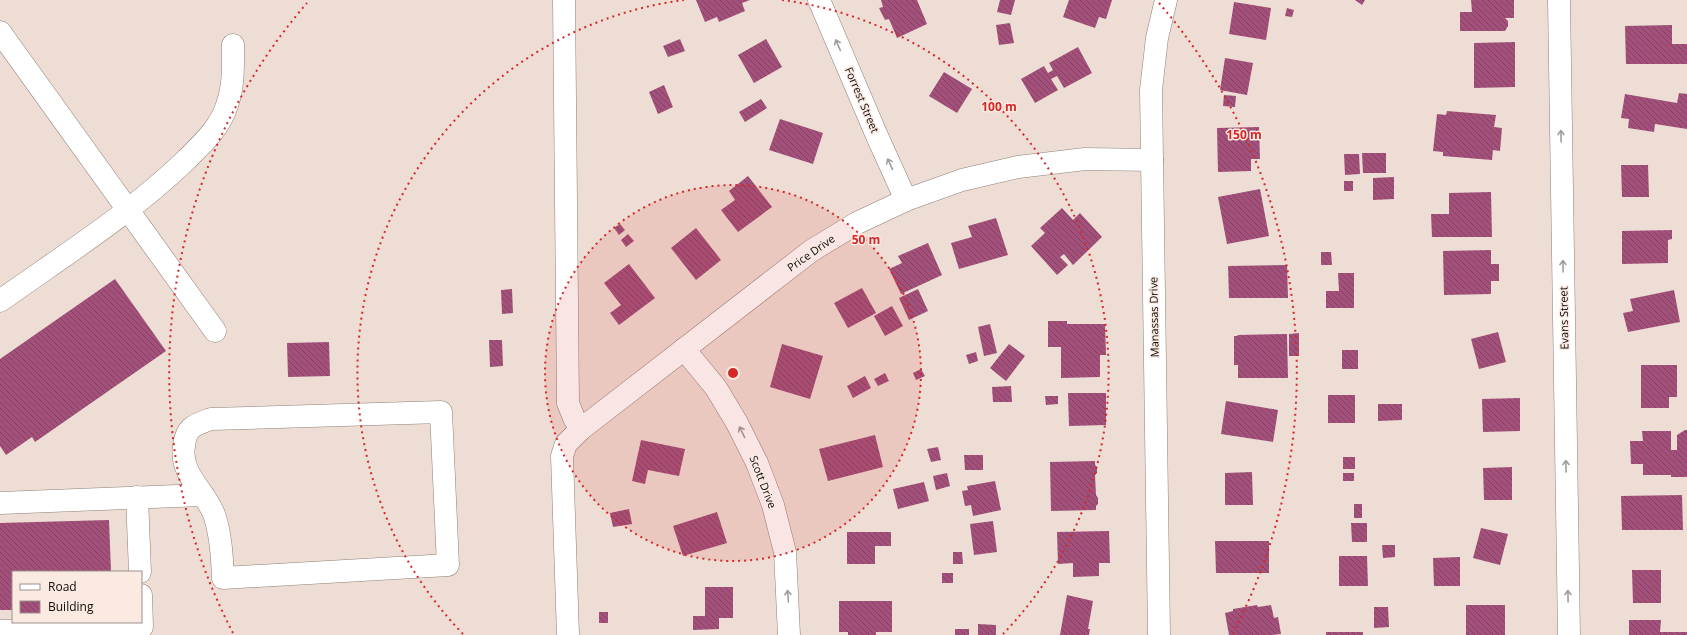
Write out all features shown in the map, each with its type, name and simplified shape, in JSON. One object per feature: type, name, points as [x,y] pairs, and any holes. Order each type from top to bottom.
[{"type":"street","points":[[564,0],[568,403],[574,418],[581,429]]},
{"type":"street","name":"Forrest Street","points":[[819,0],[876,136],[906,200]]},
{"type":"street","name":"Manassas Drive","points":[[1159,635],[1151,90],[1157,38],[1166,0]]},
{"type":"street","name":"Evans Street","points":[[1559,0],[1569,635]]},
{"type":"street","points":[[0,32],[215,331]]},
{"type":"street","points":[[0,301],[128,210],[170,175],[210,137],[227,106],[233,78],[233,45]]},
{"type":"street","name":"Price Drive","points":[[568,635],[562,456],[566,444],[581,429],[811,251],[857,223],[906,200],[962,180],[1018,167],[1086,159],[1152,160]]},
{"type":"street","name":"Scott Drive","points":[[684,348],[716,388],[737,422],[757,463],[774,505],[785,552],[789,635]]},
{"type":"street","points":[[441,412],[448,566],[223,578],[221,543],[215,516],[204,495],[188,473],[182,456],[185,435],[196,424],[211,419],[441,412]]},
{"type":"street","points":[[0,503],[204,495]]},
{"type":"street","points":[[137,497],[140,571]]},
{"type":"street","points":[[0,632],[142,627],[142,623]]},
{"type":"building","points":[[696,0],[750,0],[742,3],[745,11],[719,22],[717,17],[705,22]]},
{"type":"building","points":[[881,0],[917,0],[927,24],[897,38],[889,19],[885,20],[879,8],[883,7]]},
{"type":"building","points":[[1000,0],[1015,0],[1011,15],[997,12]]},
{"type":"building","points":[[1069,0],[1112,0],[1106,19],[1099,17],[1095,28],[1063,17]]},
{"type":"building","points":[[1355,0],[1365,0],[1362,5]]},
{"type":"building","points":[[1471,0],[1514,0],[1514,18],[1505,18],[1508,21],[1508,26],[1505,31],[1460,31],[1460,12],[1472,12]]},
{"type":"building","points":[[1234,2],[1271,8],[1266,40],[1229,34]]},
{"type":"building","points":[[1287,8],[1294,10],[1292,17],[1285,16]]},
{"type":"building","points":[[1010,23],[1014,43],[999,45],[996,25]]},
{"type":"building","points":[[1672,25],[1672,44],[1687,44],[1687,64],[1626,64],[1625,26]]},
{"type":"building","points":[[680,39],[685,51],[668,57],[663,46]]},
{"type":"building","points":[[766,39],[782,67],[754,83],[738,55]]},
{"type":"building","points":[[1515,42],[1515,87],[1474,88],[1474,43]]},
{"type":"building","points":[[1078,47],[1092,73],[1064,88],[1057,76],[1051,79],[1058,90],[1035,103],[1021,79],[1044,66],[1048,73],[1053,70],[1049,63]]},
{"type":"building","points":[[1225,58],[1253,63],[1247,95],[1220,90]]},
{"type":"building","points":[[944,72],[972,89],[957,113],[929,96]]},
{"type":"building","points":[[664,85],[673,107],[658,114],[649,92]]},
{"type":"building","points":[[1679,93],[1687,94],[1687,129],[1655,124],[1654,132],[1628,128],[1629,119],[1621,118],[1625,94],[1677,103]]},
{"type":"building","points":[[1224,95],[1236,96],[1235,107],[1223,106]]},
{"type":"building","points":[[761,99],[767,108],[745,122],[739,112]]},
{"type":"building","points":[[1447,111],[1496,115],[1494,127],[1502,128],[1500,151],[1493,150],[1492,160],[1443,156],[1443,152],[1433,151],[1437,114],[1446,115]]},
{"type":"building","points":[[780,119],[823,133],[813,164],[769,150]]},
{"type":"building","points":[[1259,127],[1260,159],[1251,159],[1251,171],[1218,172],[1217,128]]},
{"type":"building","points":[[1362,153],[1386,153],[1386,173],[1363,173]]},
{"type":"building","points":[[1344,154],[1359,154],[1360,174],[1345,175]]},
{"type":"building","points":[[1621,165],[1648,165],[1649,197],[1622,197]]},
{"type":"building","points":[[748,176],[772,207],[738,232],[721,210],[735,200],[729,191]]},
{"type":"building","points":[[1394,177],[1394,199],[1373,200],[1373,178]]},
{"type":"building","points":[[1344,181],[1353,181],[1353,191],[1344,191]]},
{"type":"building","points":[[1260,189],[1269,236],[1227,244],[1218,197]]},
{"type":"building","points":[[1491,192],[1492,237],[1432,237],[1431,214],[1449,214],[1449,193]]},
{"type":"building","points":[[1062,208],[1073,220],[1080,213],[1102,237],[1073,265],[1064,254],[1060,257],[1068,265],[1057,275],[1031,246],[1045,233],[1040,228]]},
{"type":"building","points":[[996,218],[1008,255],[959,269],[951,243],[972,237],[968,226]]},
{"type":"building","points":[[620,224],[625,230],[619,235],[614,228]]},
{"type":"building","points":[[696,228],[721,260],[696,280],[671,248]]},
{"type":"building","points":[[1672,230],[1672,239],[1668,240],[1668,263],[1622,264],[1622,231]]},
{"type":"building","points":[[628,234],[634,241],[626,247],[621,240]]},
{"type":"building","points":[[928,243],[942,275],[901,294],[889,269],[902,263],[898,256]]},
{"type":"building","points":[[1491,250],[1491,264],[1499,264],[1499,281],[1491,281],[1491,294],[1444,295],[1443,251]]},
{"type":"building","points":[[1321,252],[1331,252],[1332,265],[1321,265]]},
{"type":"building","points":[[629,264],[655,298],[619,325],[610,313],[621,305],[604,283]]},
{"type":"building","points":[[1287,265],[1288,298],[1229,298],[1228,266]]},
{"type":"building","points":[[1338,273],[1354,273],[1354,308],[1326,308],[1326,291],[1339,291]]},
{"type":"building","points":[[115,279],[166,351],[35,442],[32,437],[6,455],[0,446],[0,359]]},
{"type":"building","points":[[862,288],[876,313],[848,328],[834,303]]},
{"type":"building","points":[[512,289],[513,313],[502,314],[501,290]]},
{"type":"building","points":[[918,289],[928,311],[909,320],[899,298]]},
{"type":"building","points":[[1674,290],[1680,322],[1628,332],[1623,313],[1633,311],[1630,299]]},
{"type":"building","points":[[892,306],[903,326],[885,336],[874,316]]},
{"type":"building","points":[[1048,321],[1067,321],[1067,324],[1105,324],[1106,355],[1100,355],[1100,377],[1061,378],[1061,347],[1048,347]]},
{"type":"building","points":[[990,324],[997,353],[984,356],[978,327]]},
{"type":"building","points":[[1498,332],[1506,362],[1479,369],[1471,339]]},
{"type":"building","points":[[1299,333],[1299,356],[1289,356],[1289,334]]},
{"type":"building","points":[[1287,334],[1288,378],[1238,378],[1238,365],[1234,365],[1234,336]]},
{"type":"building","points":[[489,340],[502,340],[503,366],[490,367]]},
{"type":"building","points":[[329,342],[330,376],[288,377],[287,343]]},
{"type":"building","points":[[782,344],[823,356],[810,399],[770,387]]},
{"type":"building","points":[[1009,344],[1025,356],[1006,381],[990,368]]},
{"type":"building","points":[[1342,350],[1358,350],[1358,369],[1342,369]]},
{"type":"building","points":[[976,352],[978,361],[969,364],[966,355]]},
{"type":"building","points":[[1641,365],[1677,365],[1677,397],[1669,397],[1669,408],[1641,408]]},
{"type":"building","points":[[921,369],[925,376],[916,380],[913,373]]},
{"type":"building","points":[[885,373],[889,381],[878,386],[874,379]]},
{"type":"building","points":[[865,376],[871,388],[853,398],[847,386]]},
{"type":"building","points":[[1011,386],[1012,402],[993,402],[992,387]]},
{"type":"building","points":[[1068,393],[1106,393],[1106,425],[1069,426]]},
{"type":"building","points":[[1328,395],[1355,395],[1355,423],[1328,423]]},
{"type":"building","points":[[1045,396],[1058,396],[1058,404],[1046,405]]},
{"type":"building","points":[[1520,398],[1520,431],[1483,432],[1482,399]]},
{"type":"building","points":[[1226,401],[1278,410],[1273,442],[1221,434]]},
{"type":"building","points":[[1378,404],[1402,404],[1402,420],[1378,421]]},
{"type":"building","points":[[1687,430],[1687,477],[1671,477],[1671,475],[1643,475],[1643,464],[1631,464],[1630,441],[1643,441],[1642,431],[1671,431],[1671,450],[1677,450],[1677,435]]},
{"type":"building","points":[[875,435],[883,467],[828,481],[819,449]]},
{"type":"building","points":[[641,440],[685,449],[679,476],[648,470],[645,484],[632,481]]},
{"type":"building","points":[[938,447],[941,460],[931,462],[927,449]]},
{"type":"building","points":[[964,455],[983,455],[983,470],[965,470]]},
{"type":"building","points":[[1343,457],[1355,457],[1355,469],[1343,469]]},
{"type":"building","points":[[1095,461],[1095,465],[1097,467],[1097,473],[1095,475],[1096,495],[1098,498],[1096,510],[1051,511],[1050,462]]},
{"type":"building","points":[[1512,467],[1512,500],[1484,500],[1483,468]]},
{"type":"building","points":[[1252,472],[1253,505],[1225,505],[1225,473]]},
{"type":"building","points":[[947,473],[950,486],[936,490],[933,476]]},
{"type":"building","points":[[1343,473],[1354,473],[1354,481],[1343,481]]},
{"type":"building","points":[[995,481],[1001,510],[973,516],[971,505],[965,506],[962,491],[968,490],[967,486]]},
{"type":"building","points":[[924,482],[929,501],[898,509],[893,489]]},
{"type":"building","points":[[1682,495],[1683,530],[1622,530],[1621,496]]},
{"type":"building","points":[[1354,504],[1362,504],[1362,518],[1354,518]]},
{"type":"building","points":[[629,509],[632,524],[613,527],[610,513]]},
{"type":"building","points":[[717,512],[727,543],[683,556],[673,526]]},
{"type":"building","points":[[109,520],[111,571],[12,571],[12,610],[0,610],[0,523]]},
{"type":"building","points":[[993,521],[997,552],[974,555],[970,524]]},
{"type":"building","points":[[1351,523],[1367,523],[1367,542],[1352,542]]},
{"type":"building","points":[[1481,528],[1508,534],[1500,565],[1473,558]]},
{"type":"building","points":[[1109,531],[1110,563],[1099,563],[1099,576],[1073,577],[1073,563],[1058,564],[1057,532]]},
{"type":"building","points":[[847,532],[891,532],[891,546],[875,546],[875,564],[847,564]]},
{"type":"building","points":[[1215,541],[1269,541],[1269,573],[1216,573]]},
{"type":"building","points":[[1382,545],[1395,545],[1395,557],[1383,558]]},
{"type":"building","points":[[953,552],[962,552],[963,564],[953,564]]},
{"type":"building","points":[[1339,556],[1367,556],[1368,586],[1339,586]]},
{"type":"building","points":[[1460,557],[1460,586],[1434,586],[1433,558]]},
{"type":"building","points":[[1632,570],[1661,570],[1661,603],[1633,603]]},
{"type":"building","points":[[942,573],[953,573],[953,583],[942,583]]},
{"type":"building","points":[[705,587],[733,587],[733,618],[719,618],[719,629],[693,630],[693,616],[705,616]]},
{"type":"building","points":[[1067,595],[1093,601],[1088,629],[1090,629],[1089,635],[1060,635]]},
{"type":"building","points":[[839,601],[892,601],[892,632],[876,632],[876,635],[848,635],[848,632],[839,632]]},
{"type":"building","points":[[1257,605],[1258,607],[1271,605],[1274,618],[1278,617],[1281,634],[1229,635],[1225,613],[1233,611],[1233,609]]},
{"type":"building","points":[[1466,605],[1505,605],[1505,635],[1466,635]]},
{"type":"building","points":[[1374,607],[1388,607],[1389,627],[1374,628]]},
{"type":"building","points":[[599,612],[608,612],[608,623],[599,623]]},
{"type":"building","points":[[1629,620],[1661,620],[1660,632],[1687,632],[1687,635],[1629,635]]},
{"type":"building","points":[[978,624],[996,625],[996,635],[978,635]]},
{"type":"building","points":[[955,629],[969,629],[969,635],[955,635]]},
{"type":"building","points":[[1326,632],[1363,632],[1363,635],[1326,635]]}]
